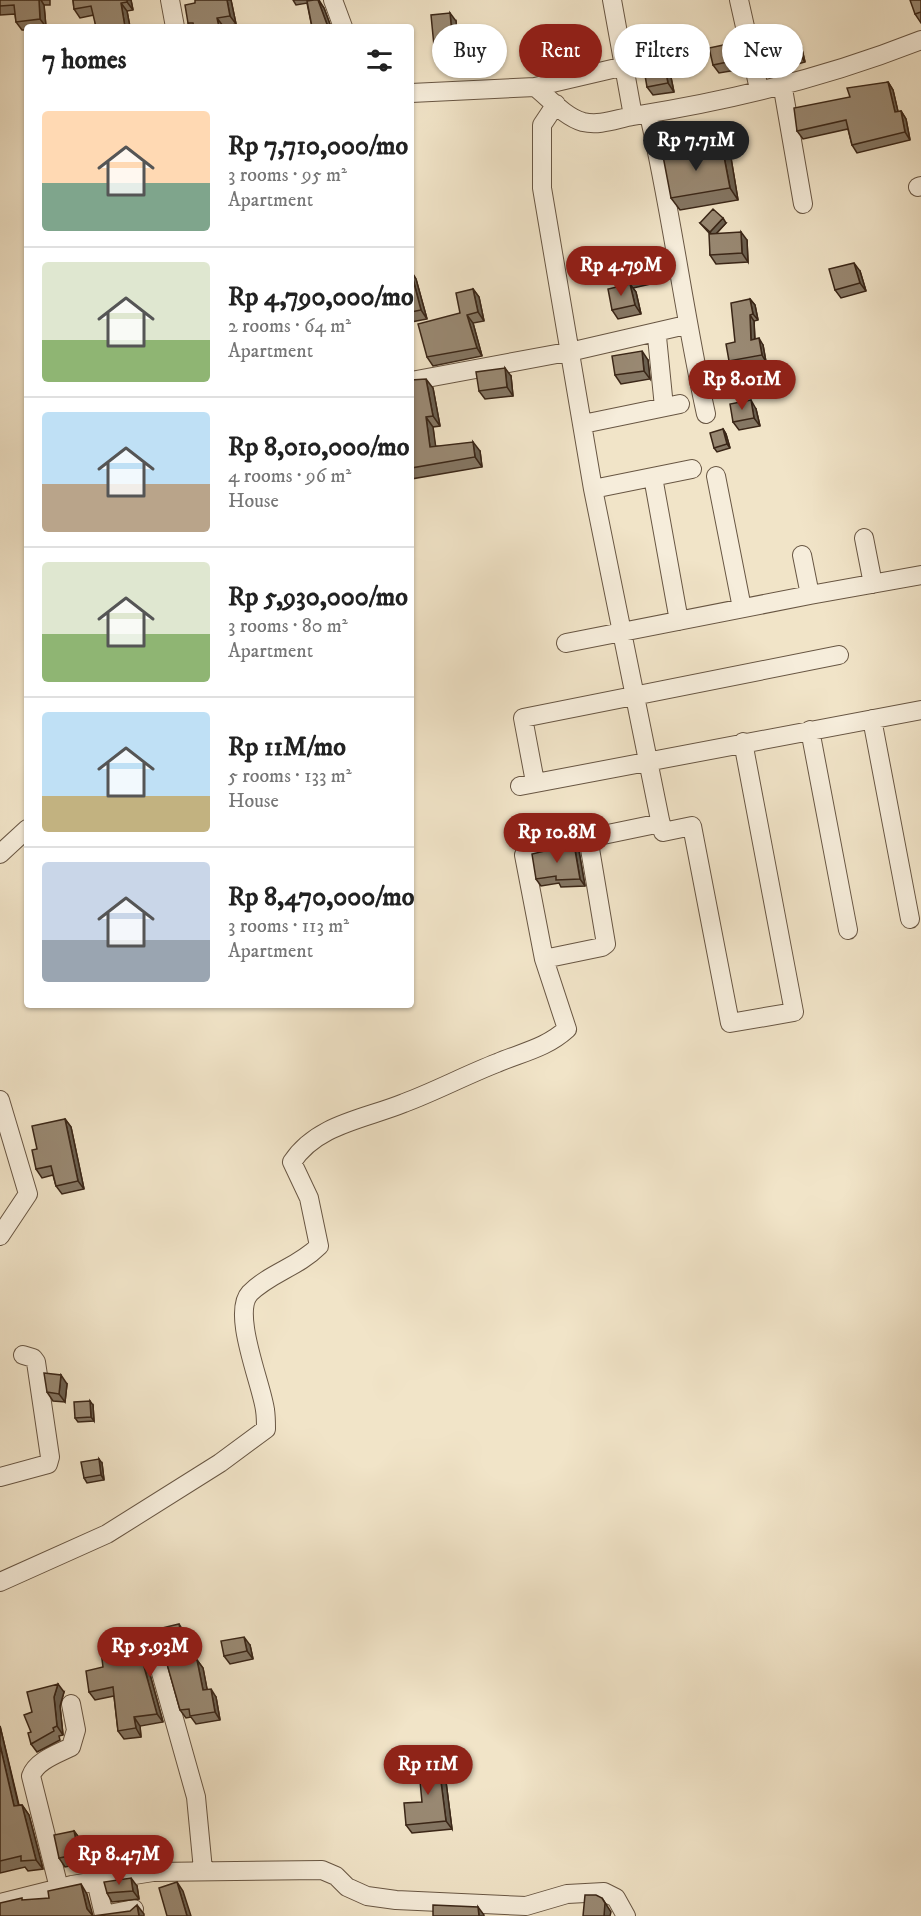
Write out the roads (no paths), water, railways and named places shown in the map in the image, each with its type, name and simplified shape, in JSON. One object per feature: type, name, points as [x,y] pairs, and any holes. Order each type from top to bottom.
[{"type":"street","points":[[170,0],[174,24]]},
{"type":"street","points":[[333,0],[342,24]]},
{"type":"street","points":[[612,0],[617,24]]},
{"type":"street","points":[[738,0],[759,89]]},
{"type":"street","points":[[541,85],[556,104],[572,117],[584,122],[599,123],[759,89],[876,58],[921,40]]},
{"type":"street","points":[[414,93],[541,85],[614,68]]},
{"type":"street","points":[[541,85],[543,78]]},
{"type":"street","points":[[629,78],[662,170],[686,325],[706,414]]},
{"type":"street","points":[[782,83],[803,204]]},
{"type":"street","points":[[556,104],[542,125],[542,188],[593,489],[663,832],[692,826],[730,1023],[794,1012],[743,742]]},
{"type":"street","points":[[414,380],[569,351],[686,325]]},
{"type":"street","points":[[583,424],[672,406],[657,337]]},
{"type":"street","points":[[593,489],[692,469]]},
{"type":"street","points":[[716,476],[742,608]]},
{"type":"street","points":[[653,477],[680,621]]},
{"type":"street","points":[[864,538],[873,584]]},
{"type":"street","points":[[802,555],[810,595]]},
{"type":"street","points":[[566,643],[921,575]]},
{"type":"street","points":[[839,655],[522,718],[528,784],[921,710]]},
{"type":"street","points":[[872,719],[910,919]]},
{"type":"street","points":[[810,730],[848,930]]},
{"type":"street","points":[[0,1582],[107,1534],[220,1463],[266,1429],[265,1409],[255,1375],[243,1312],[247,1296],[260,1284],[305,1261],[319,1246],[309,1198],[292,1162],[303,1146],[327,1131],[403,1104],[498,1062],[548,1045],[567,1029],[544,959],[524,855],[530,849],[656,824],[660,820]]},
{"type":"street","points":[[0,854],[24,832]]},
{"type":"street","points":[[544,959],[602,947],[606,944],[588,837]]},
{"type":"street","points":[[0,1100],[28,1194],[0,1236]]},
{"type":"street","points":[[0,1477],[42,1468],[48,1464],[51,1456],[36,1362],[33,1358],[23,1355]]},
{"type":"street","points":[[160,1669],[196,1797],[203,1870]]},
{"type":"street","points":[[59,1888],[31,1776],[39,1764],[70,1747],[76,1730],[71,1704]]},
{"type":"street","points":[[0,1903],[59,1888],[153,1872],[322,1870],[336,1876],[347,1887],[367,1896],[396,1900],[526,1906],[567,1894],[604,1892],[616,1898],[626,1916]]},
{"type":"street","points":[[96,1881],[102,1916],[134,1910]]}]
